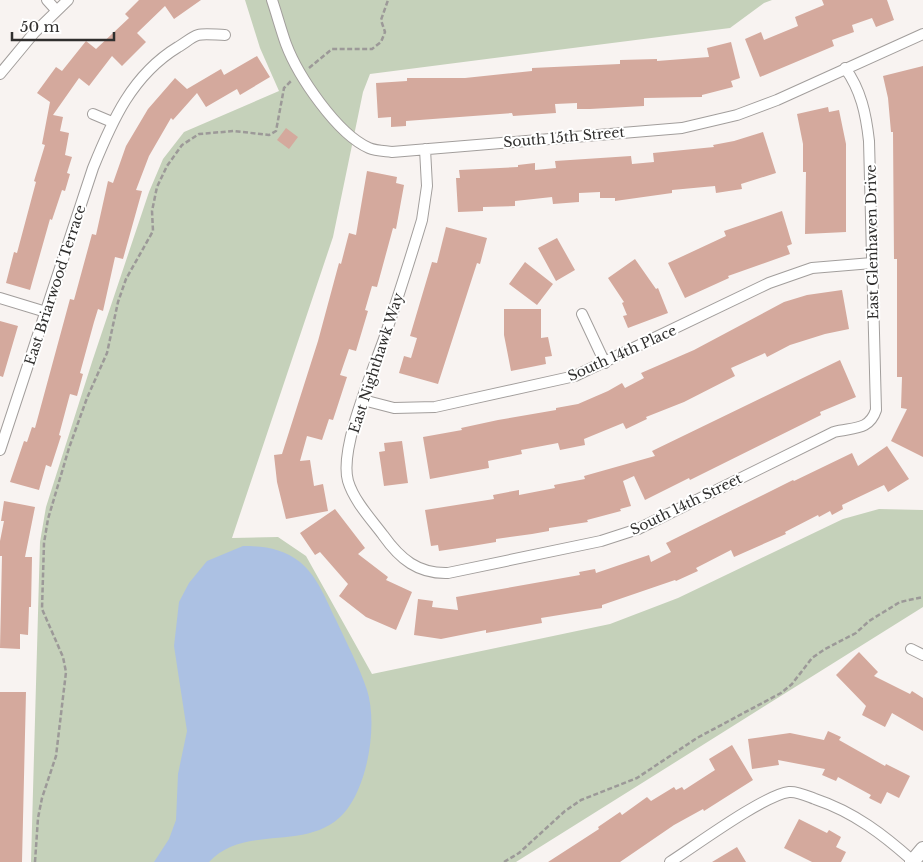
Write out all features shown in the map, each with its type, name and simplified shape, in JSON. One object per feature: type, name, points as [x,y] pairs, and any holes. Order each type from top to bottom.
[{"type":"street","points":[[47,0],[56,10]]},
{"type":"street","points":[[0,74],[66,0]]},
{"type":"street","name":"South 15th Street","points":[[272,0],[286,45],[301,73],[330,115],[356,140],[370,149],[392,152],[682,128],[737,115],[777,100],[923,34]]},
{"type":"street","name":"East Briarwood Terrace","points":[[0,450],[93,168],[112,122],[125,100],[144,76],[169,53],[198,36],[224,35]]},
{"type":"street","name":"East Glenhaven Drive","points":[[845,68],[854,81],[866,116],[869,141],[876,410],[872,421]]},
{"type":"street","points":[[93,114],[112,122]]},
{"type":"street","name":"East Nighthawk Way","points":[[406,561],[385,538],[353,493],[348,481],[346,464],[349,445],[422,220],[427,186],[425,149]]},
{"type":"street","name":"South 14th Place","points":[[364,400],[394,408],[435,408],[565,379],[605,363],[762,286],[793,274],[834,264],[872,263]]},
{"type":"street","points":[[0,298],[46,312]]},
{"type":"street","points":[[582,314],[605,363]]},
{"type":"street","name":"South 14th Street","points":[[406,561],[424,571],[448,574],[600,542],[638,529],[834,432],[864,426],[872,421]]},
{"type":"street","points":[[911,650],[923,655]]},
{"type":"street","points":[[670,862],[768,800],[791,792],[819,800],[875,828],[913,862],[923,849]]},
{"type":"path","points":[[35,862],[38,818],[42,798],[56,756],[66,672],[63,656],[42,609],[44,543],[48,519],[78,422],[107,353],[118,302],[126,279],[153,231],[152,211],[157,188],[167,166],[182,145],[199,134],[234,130],[269,136],[276,131],[280,120],[284,88],[301,73],[332,49],[372,49],[381,42],[385,32],[381,20],[388,0]]},
{"type":"path","points":[[504,862],[518,853],[564,811],[580,800],[597,792],[615,788],[657,767],[697,738],[781,693],[792,684],[812,658],[856,633],[884,611],[900,602],[923,598]]},
{"type":"green space","points":[[245,0],[772,0],[764,3],[730,28],[370,74],[363,92],[333,237],[232,538],[278,537],[306,556],[372,674],[610,624],[678,598],[843,519],[879,509],[923,510],[923,607],[516,862],[31,862],[40,542],[46,507],[149,192],[163,159],[184,132],[279,91],[260,48]]},
{"type":"water","points":[[243,546],[273,549],[287,554],[306,568],[321,589],[367,690],[370,704],[371,737],[365,771],[352,801],[344,813],[330,825],[313,832],[295,836],[240,844],[224,850],[209,862],[154,862],[169,839],[176,820],[178,774],[187,731],[174,646],[179,602],[189,583],[207,561]]},
{"type":"building","points":[[139,0],[201,0],[174,19],[165,6],[137,33],[146,42],[122,66],[112,56],[89,86],[79,78],[53,115],[63,117],[60,131],[69,133],[65,155],[72,157],[67,173],[70,174],[65,191],[62,190],[52,220],[50,219],[30,290],[6,283],[14,252],[17,253],[36,182],[34,181],[45,145],[42,144],[50,102],[37,93],[56,67],[62,71],[86,41],[96,49],[129,18],[125,14]]},
{"type":"building","points":[[822,0],[887,0],[894,20],[876,27],[872,18],[852,25],[854,32],[832,40],[834,46],[760,77],[745,39],[761,32],[764,40],[798,26],[795,17],[824,5]]},
{"type":"building","points":[[731,42],[740,78],[731,81],[733,87],[702,95],[702,97],[644,98],[644,106],[590,109],[577,109],[577,103],[555,104],[556,113],[513,116],[512,113],[406,121],[406,126],[391,127],[391,117],[378,118],[376,83],[407,81],[407,78],[465,78],[532,71],[532,68],[620,64],[620,60],[657,59],[657,61],[709,57],[707,48]]},
{"type":"building","points":[[257,56],[270,77],[240,95],[237,89],[206,107],[197,93],[173,120],[171,118],[149,156],[136,190],[142,191],[123,259],[115,257],[103,311],[98,309],[80,373],[83,374],[77,396],[70,394],[59,435],[61,436],[51,467],[46,465],[39,490],[10,482],[24,441],[27,442],[32,427],[35,428],[70,299],[74,300],[92,234],[96,235],[108,181],[113,183],[126,146],[148,109],[175,78],[187,89],[221,69],[224,75]]},
{"type":"building","points":[[923,66],[923,457],[891,441],[907,409],[901,408],[902,377],[897,377],[897,259],[894,259],[893,132],[891,132],[888,98],[883,76]]},
{"type":"building","points":[[828,107],[829,112],[839,110],[846,144],[846,232],[805,234],[806,172],[803,172],[803,144],[797,114]]},
{"type":"building","points":[[286,128],[298,137],[289,149],[277,140]]},
{"type":"building","points":[[763,132],[776,173],[741,184],[742,189],[716,193],[715,186],[672,190],[672,193],[615,201],[615,198],[600,198],[600,192],[579,193],[579,202],[553,204],[552,197],[515,201],[515,206],[483,207],[483,211],[458,212],[456,178],[460,178],[459,170],[518,167],[518,165],[535,163],[535,170],[556,168],[555,161],[631,156],[632,164],[654,162],[653,153],[714,147],[713,145]]},
{"type":"building","points":[[367,171],[397,177],[396,183],[404,185],[396,229],[393,228],[377,287],[372,286],[365,310],[368,311],[356,351],[349,349],[340,375],[347,377],[333,420],[329,419],[322,440],[307,436],[300,461],[310,460],[314,486],[323,484],[328,511],[286,519],[277,482],[274,455],[282,454],[318,341],[349,233],[356,235]]},
{"type":"building","points":[[782,211],[792,244],[787,246],[790,254],[728,276],[729,278],[685,298],[668,263],[726,236],[724,231]]},
{"type":"building","points":[[446,227],[487,238],[480,264],[477,263],[438,384],[399,373],[404,356],[411,358],[417,338],[410,336],[432,262],[437,263]]},
{"type":"building","points":[[557,238],[575,270],[556,281],[538,248]]},
{"type":"building","points":[[635,259],[656,289],[658,288],[668,313],[628,328],[623,316],[627,315],[622,303],[624,302],[608,278]]},
{"type":"building","points":[[525,262],[553,284],[537,305],[509,284]]},
{"type":"building","points":[[842,290],[849,329],[790,345],[767,357],[765,353],[731,368],[735,376],[684,402],[646,417],[647,419],[626,429],[623,423],[584,439],[585,445],[560,450],[558,443],[521,450],[522,454],[488,461],[489,468],[430,479],[423,437],[462,430],[461,428],[498,420],[556,410],[556,408],[578,404],[622,383],[625,388],[644,378],[641,373],[694,350],[784,302],[807,295]]},
{"type":"building","points":[[504,309],[541,309],[541,338],[548,337],[552,356],[545,357],[546,364],[511,371],[504,335]]},
{"type":"building","points":[[0,321],[18,326],[3,377],[0,376]]},
{"type":"building","points":[[840,360],[856,397],[820,412],[821,415],[690,480],[689,478],[645,500],[634,476],[623,481],[631,506],[620,509],[621,511],[587,520],[588,522],[549,528],[549,531],[496,539],[496,542],[439,551],[438,545],[431,546],[425,510],[494,499],[493,495],[519,490],[519,495],[555,488],[554,485],[585,479],[584,476],[655,456],[652,451]]},
{"type":"building","points":[[402,441],[408,483],[384,486],[379,452],[385,451],[384,443]]},
{"type":"building","points":[[887,446],[909,479],[888,492],[884,485],[842,505],[843,509],[832,515],[830,511],[819,517],[818,515],[785,532],[786,534],[734,557],[731,550],[696,568],[698,571],[676,581],[602,605],[602,608],[541,618],[542,623],[486,633],[486,630],[441,639],[414,635],[418,599],[433,601],[432,607],[458,610],[456,597],[580,575],[579,572],[595,569],[596,573],[649,555],[651,562],[671,552],[666,543],[793,480],[852,453],[858,466]]},
{"type":"building","points":[[4,501],[35,507],[25,557],[32,557],[31,607],[29,607],[28,635],[20,634],[20,649],[0,648],[2,556],[0,556],[0,541],[4,521],[1,521]]},
{"type":"building","points":[[335,509],[365,548],[358,554],[388,577],[386,580],[412,592],[396,630],[366,617],[339,596],[348,584],[320,552],[315,555],[300,533]]},
{"type":"building","points":[[859,652],[878,672],[874,676],[910,694],[912,691],[923,698],[923,731],[892,713],[885,727],[862,715],[866,706],[836,675]]},
{"type":"building","points":[[0,692],[26,692],[22,862],[0,862]]},
{"type":"building","points":[[828,731],[841,737],[839,740],[885,766],[886,764],[910,776],[899,798],[887,792],[881,804],[869,798],[871,795],[838,777],[836,781],[822,775],[825,769],[778,760],[779,765],[752,769],[748,739],[790,733],[824,740]]},
{"type":"building","points":[[732,745],[753,780],[704,811],[703,809],[674,825],[620,862],[548,862],[599,829],[598,827],[620,812],[622,815],[647,797],[651,801],[674,787],[676,790],[682,787],[684,790],[715,770],[709,759]]},
{"type":"building","points":[[799,819],[827,833],[829,830],[841,837],[836,847],[846,852],[841,862],[812,862],[784,848]]},
{"type":"building","points":[[737,847],[746,862],[712,862]]}]
